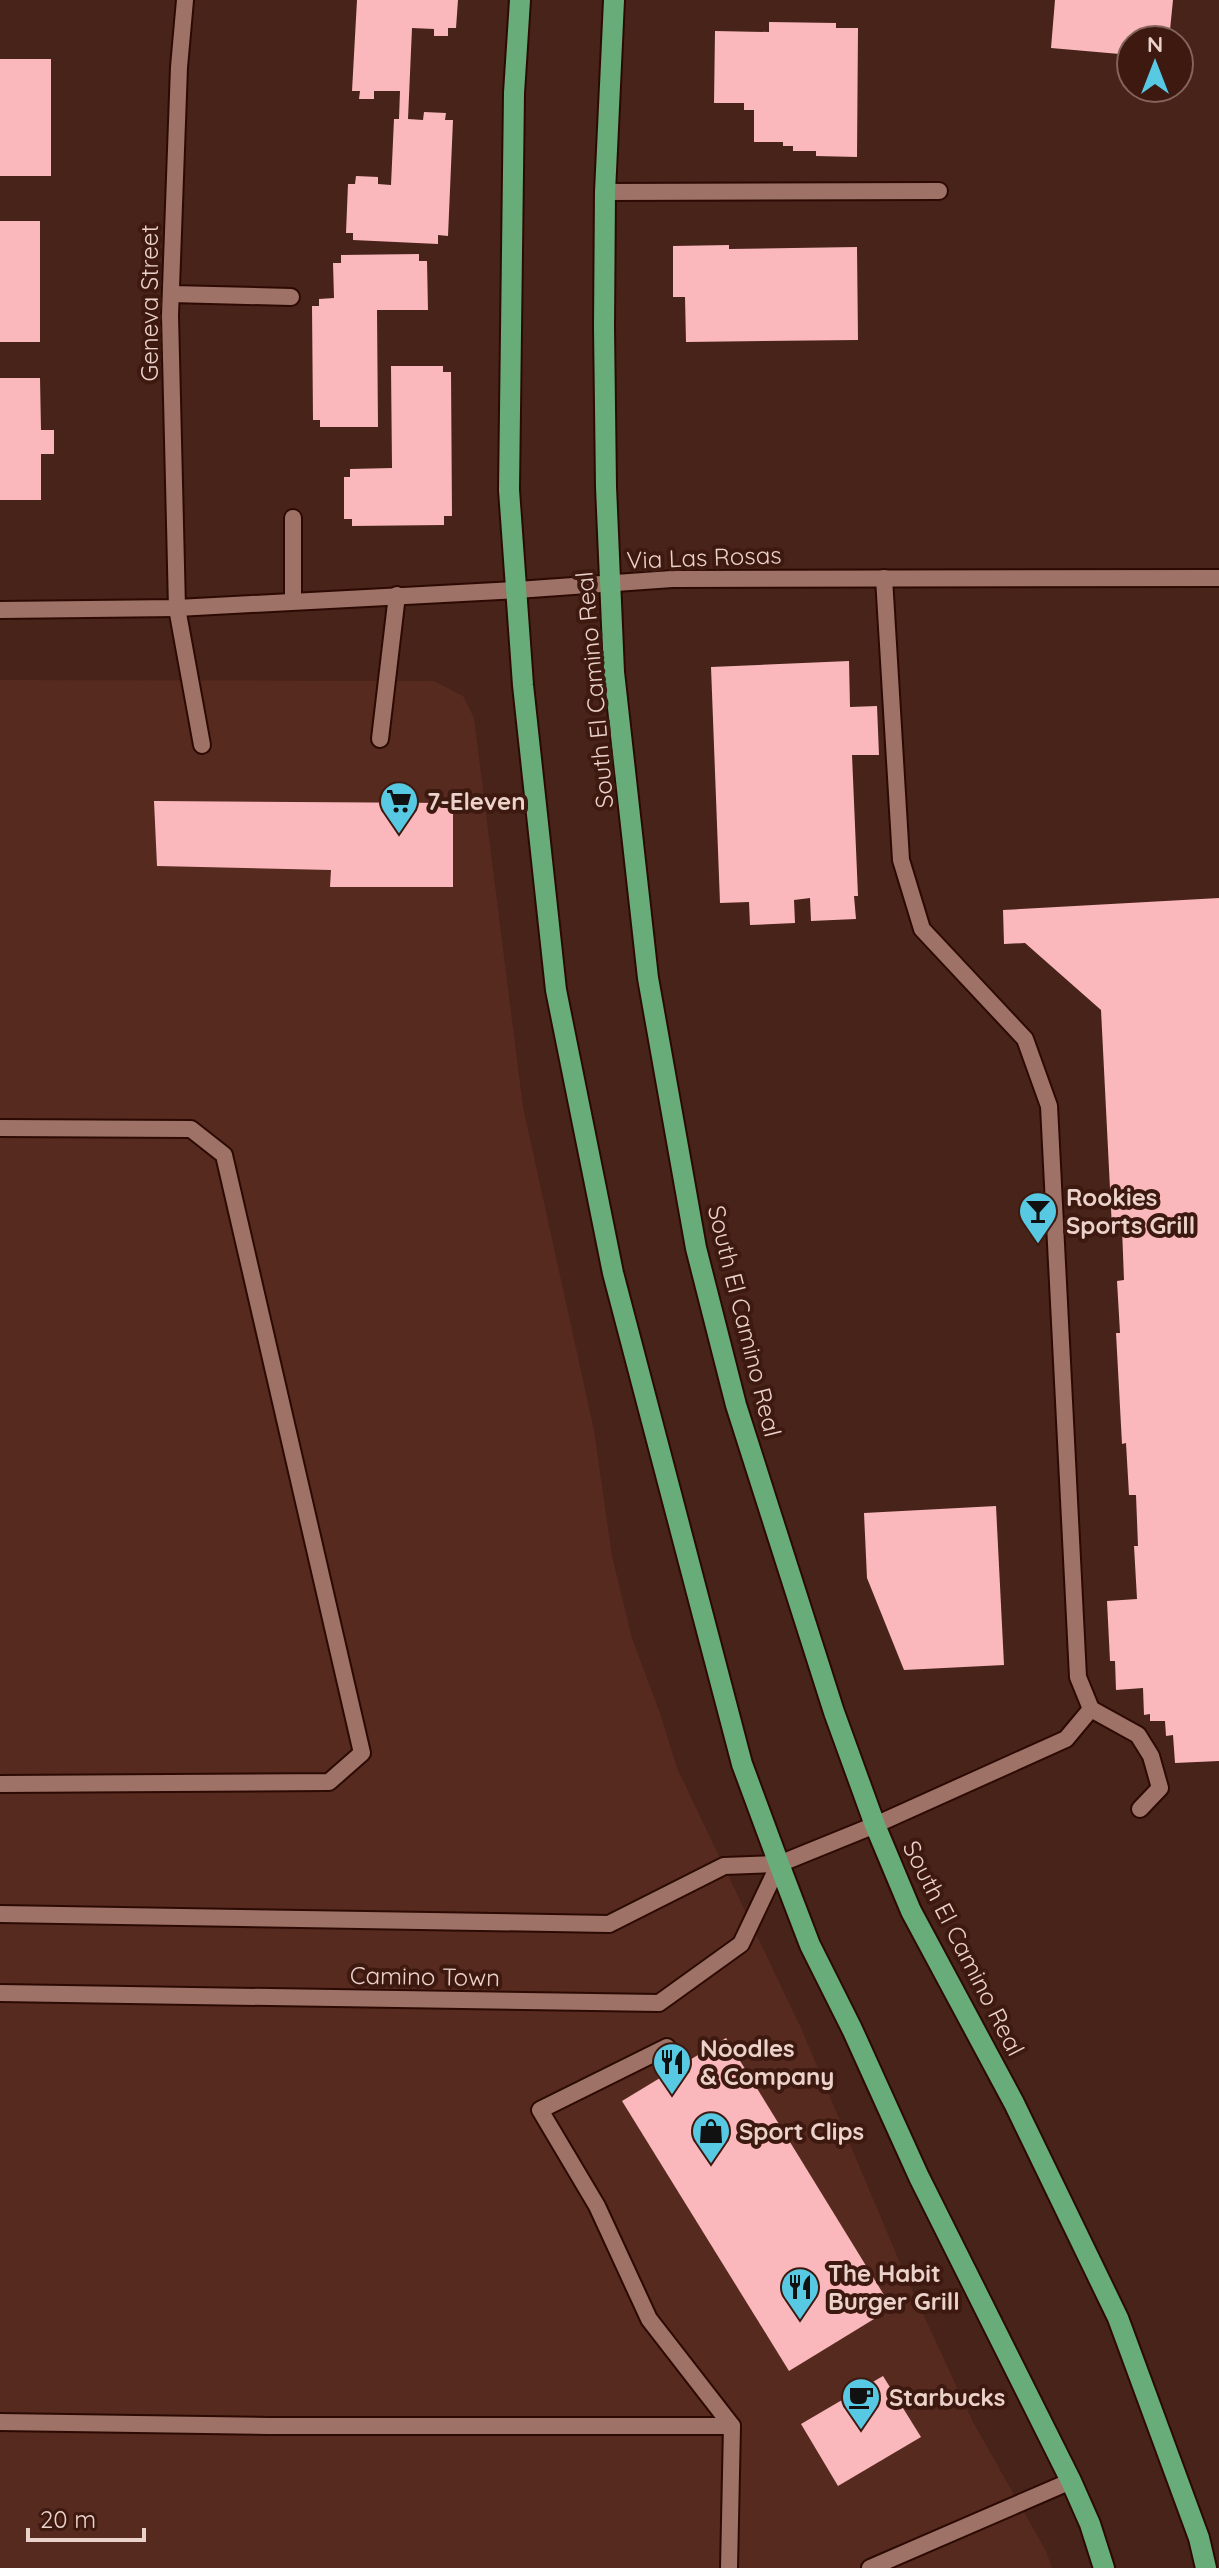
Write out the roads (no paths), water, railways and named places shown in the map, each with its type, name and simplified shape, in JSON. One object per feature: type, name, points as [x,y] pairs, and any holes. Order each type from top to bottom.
[{"type":"main road","points":[[520,0],[514,93],[509,490],[523,685],[556,990],[613,1273],[742,1764],[779,1864],[810,1945],[919,2177],[1071,2481],[1090,2524],[1104,2568]]},
{"type":"main road","name":"South El Camino Real","points":[[614,0],[605,192],[606,487],[614,672],[648,978],[696,1248],[736,1405],[762,1491],[834,1712],[875,1825],[911,1911],[1014,2103],[1118,2318],[1199,2538],[1206,2568]]},
{"type":"street","name":"Geneva Street","points":[[185,0],[179,67],[171,294],[177,608],[202,745]]},
{"type":"street","points":[[605,192],[939,191]]},
{"type":"street","points":[[171,294],[291,297]]},
{"type":"street","points":[[293,518],[293,601]]},
{"type":"street","points":[[884,578],[901,860],[922,929],[1025,1039],[1049,1106],[1078,1677],[1091,1709],[1138,1735],[1151,1756],[1160,1788],[1140,1809]]},
{"type":"street","name":"Via Las Rosas","points":[[0,610],[177,608],[672,579],[1219,578]]},
{"type":"street","points":[[380,739],[397,595]]},
{"type":"street","points":[[0,1128],[191,1129],[224,1155],[362,1753],[329,1782],[0,1784]]},
{"type":"street","points":[[0,1914],[609,1924],[724,1866],[779,1864],[934,1800],[1066,1739],[1091,1709]]},
{"type":"street","name":"Camino Town","points":[[0,1993],[659,2003],[741,1944],[779,1864]]},
{"type":"street","points":[[667,2047],[540,2110],[597,2206],[649,2319],[732,2426],[729,2568]]},
{"type":"street","points":[[0,2422],[269,2426],[732,2426]]},
{"type":"street","points":[[870,2568],[1071,2481]]},
{"type":"place","name":"7-Eleven","points":[[399,835]]},
{"type":"place","name":"Rookies Sports Grill","points":[[1038,1245]]},
{"type":"place","name":"Noodles & Company","points":[[672,2096]]},
{"type":"place","name":"Sport Clips","points":[[711,2165]]},
{"type":"place","name":"The Habit Burger Grill","points":[[800,2321]]},
{"type":"place","name":"Starbucks","points":[[861,2431]]}]
